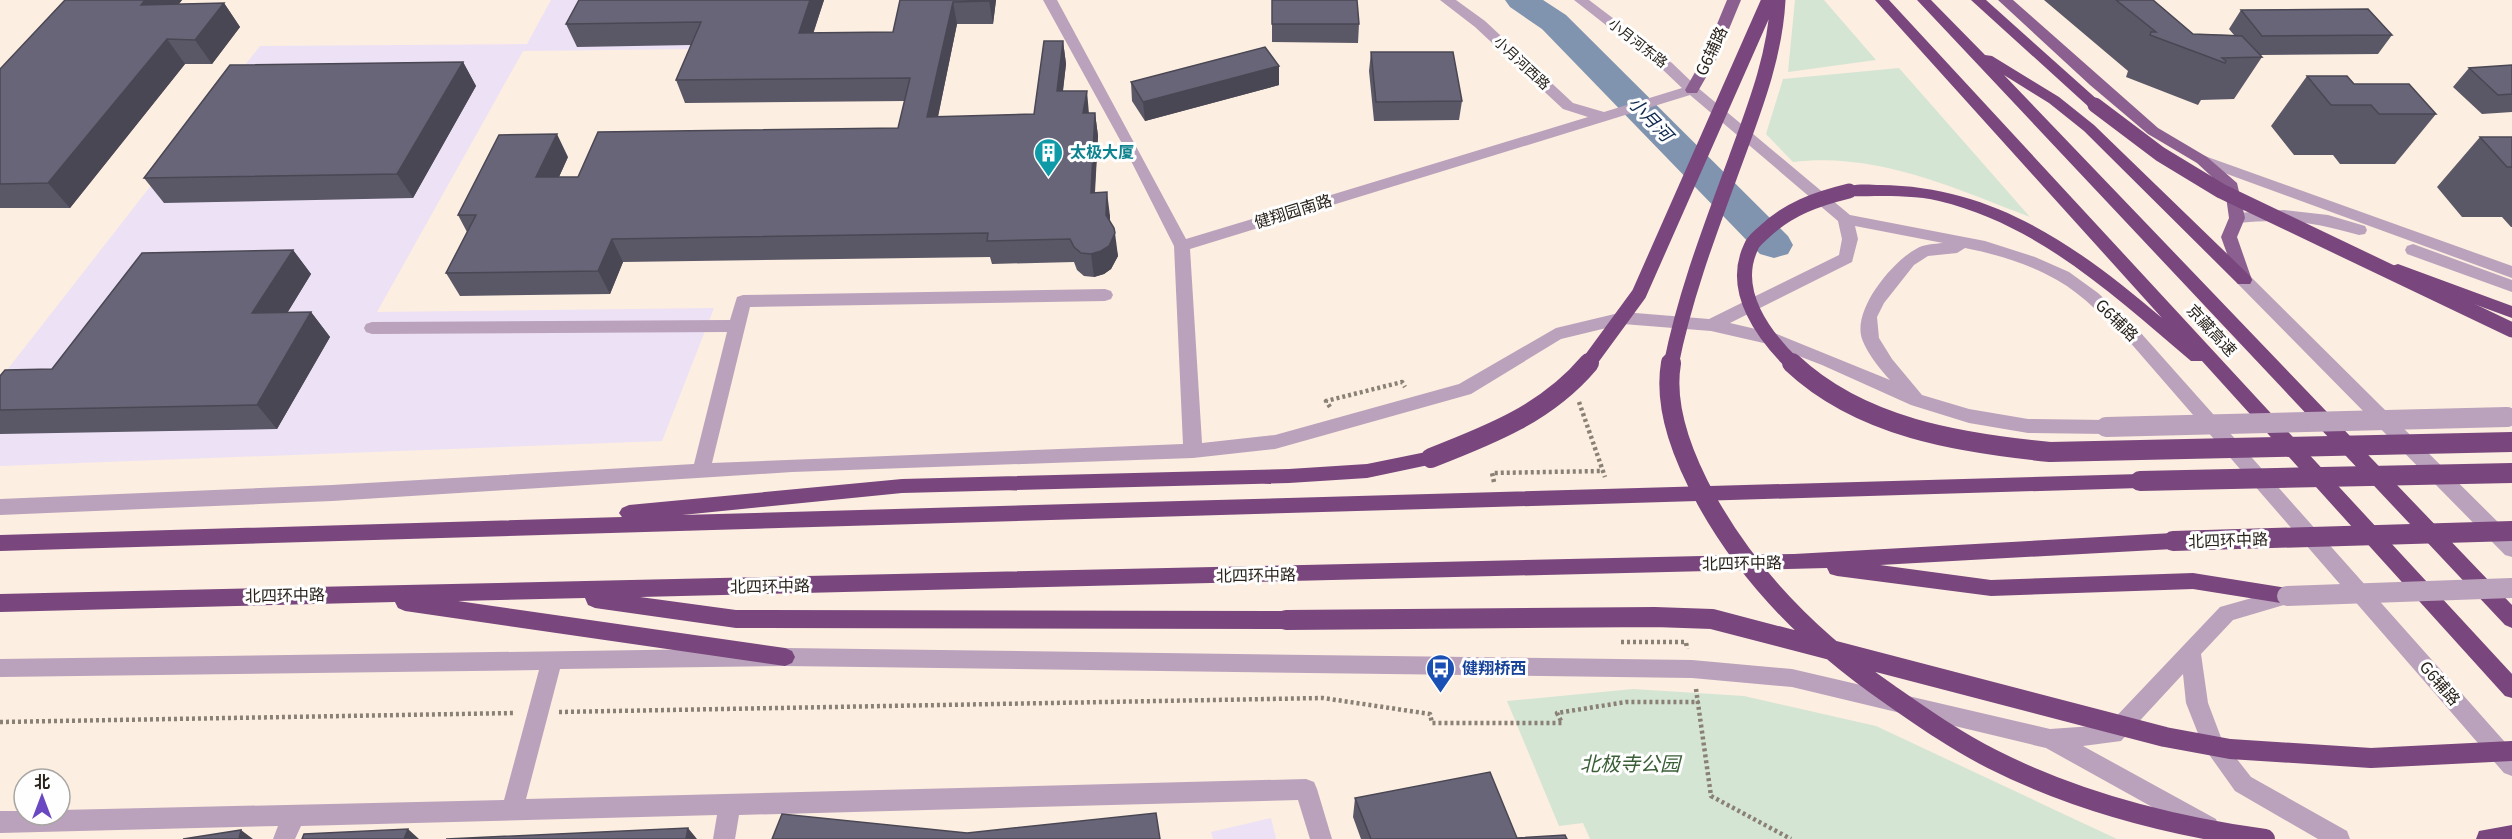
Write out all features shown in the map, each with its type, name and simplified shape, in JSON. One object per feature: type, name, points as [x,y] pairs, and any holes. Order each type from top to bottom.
[{"type":"highway","points":[[478,529],[902,486],[1288,476],[1367,471],[1431,458],[1493,434],[1544,405],[1587,365],[1612,335],[1639,294],[1769,0]]},
{"type":"highway","points":[[1778,0],[1778,24],[1765,76],[1688,297],[1669,383],[1676,421],[1690,466],[1715,520],[1756,574],[1805,627],[1876,686],[1997,761],[2085,798],[2174,825],[2265,839]]},
{"type":"highway","name":"京藏高速","points":[[1882,0],[2512,689]]},
{"type":"highway","name":"京藏高速","points":[[1924,0],[2512,619]]},
{"type":"highway","points":[[1978,0],[2095,105],[2160,154],[2221,191],[2512,330]]},
{"type":"highway","points":[[1967,46],[2054,100],[2088,128],[2244,280]]},
{"type":"highway","points":[[2249,399],[2067,252],[2028,227],[1983,208],[1937,195],[1892,190],[1849,191],[1805,202],[1775,220],[1750,247],[1744,281],[1755,320],[1787,361],[1830,393],[1876,418],[1997,447],[2050,452],[2512,442]]},
{"type":"highway","points":[[2334,246],[2512,312]]},
{"type":"highway","points":[[0,543],[2512,473]]},
{"type":"highway","name":"北四环中路","points":[[0,603],[1794,562],[2173,542],[2512,531]]},
{"type":"highway","points":[[1794,562],[1992,588],[2193,581],[2287,596]]},
{"type":"highway","points":[[543,591],[736,619],[1286,620],[1655,617],[1712,619],[2165,736],[2230,749],[2371,758],[2452,756],[2512,751]]},
{"type":"highway","points":[[347,594],[785,657]]},
{"type":"highway","points":[[2487,839],[2512,836]]},
{"type":"main road","name":"G6辅路","points":[[1692,90],[1710,58],[1734,0]]},
{"type":"main road","points":[[2005,0],[2095,82],[2154,131],[2202,160],[2232,187],[2237,218],[2229,237],[2244,280]]},
{"type":"street","points":[[1050,0],[1182,246],[1193,451]]},
{"type":"street","name":"小月河西路","points":[[1447,0],[1480,24],[1568,106],[1601,116]]},
{"type":"street","name":"小月河东路","points":[[1581,0],[1667,66],[1692,90]]},
{"type":"street","name":"健翔园南路","points":[[1182,246],[1692,90]]},
{"type":"street","name":"G6辅路","points":[[1692,90],[1845,219],[1985,246],[2063,276],[2092,297],[2134,336],[2512,766]]},
{"type":"street","points":[[2202,160],[2512,272]]},
{"type":"street","points":[[2237,218],[2268,214],[2304,214],[2350,226],[2512,286]]},
{"type":"street","points":[[1711,325],[1846,258],[1850,239],[1845,219]]},
{"type":"street","points":[[1917,400],[1886,364],[1870,338],[1869,317],[1876,300],[1908,261],[1923,251],[1944,247],[1985,246]]},
{"type":"street","points":[[2244,280],[2512,549]]},
{"type":"street","points":[[701,471],[743,301],[1105,295]]},
{"type":"street","points":[[0,507],[333,493],[701,471],[1193,451],[1275,442],[1465,389],[1556,334],[1623,318],[1711,325],[1771,338],[1828,360],[1917,400],[1969,416],[2028,426],[2106,427],[2509,417]]},
{"type":"street","points":[[372,328],[737,326]]},
{"type":"street","points":[[2050,739],[2113,734],[2227,613],[2287,596],[2512,588]]},
{"type":"street","points":[[2191,653],[2197,703],[2214,746],[2243,784],[2339,839]]},
{"type":"street","points":[[0,668],[785,657],[1692,669],[1792,678],[2050,739],[2229,839]]},
{"type":"street","points":[[512,810],[552,660]]},
{"type":"street","points":[[0,822],[1306,789],[1321,839]]},
{"type":"street","points":[[724,839],[730,804]]},
{"type":"street","points":[[284,839],[294,815]]},
{"type":"path","points":[[1332,409],[1326,401],[1402,382],[1406,389]]},
{"type":"path","points":[[1494,483],[1492,473],[1603,471]]},
{"type":"path","points":[[0,722],[1323,698],[1430,714],[1432,723],[1562,723],[1557,713],[1626,702],[1699,702],[1711,796],[1791,839]]},
{"type":"shaded area","points":[[551,0],[717,0],[698,49],[523,51],[377,312],[714,308],[662,441],[0,466],[0,379],[260,46],[527,44]]},
{"type":"shaded area","points":[[1271,818],[1276,839],[1213,839],[1211,832]]},
{"type":"green space","points":[[1795,0],[1824,0],[1876,60],[1788,72]]},
{"type":"green space","points":[[1899,68],[2030,217],[1944,184],[1885,167],[1824,160],[1793,162],[1766,134],[1783,79]]},
{"type":"green space","name":"北极寺公园","points":[[1633,689],[1744,696],[1876,726],[2117,839],[1590,839],[1583,823],[1559,826],[1507,701]]},
{"type":"building","points":[[65,0],[145,0],[141,5],[224,3],[195,40],[167,39],[48,183],[0,184],[0,69]]},
{"type":"building","points":[[579,0],[810,0],[799,33],[893,32],[900,0],[989,0],[953,2],[927,117],[1034,114],[1044,41],[1063,41],[1057,91],[1087,91],[1083,113],[1095,113],[1091,193],[1107,192],[1106,215],[1115,233],[1109,246],[1091,254],[1081,253],[1070,239],[987,241],[988,233],[612,239],[598,271],[446,273],[476,215],[458,215],[499,135],[557,134],[536,177],[578,177],[598,132],[898,128],[910,78],[676,80],[701,22],[566,24]]},
{"type":"building","points":[[1272,0],[1357,0],[1359,24],[1272,24]]},
{"type":"building","points":[[2116,0],[2153,0],[2193,34],[2242,36],[2262,57],[2222,58],[2226,61],[2225,63],[2150,35],[2151,32],[2156,32]]},
{"type":"building","points":[[2368,9],[2392,35],[2262,36],[2241,10]]},
{"type":"building","points":[[1265,47],[1279,66],[1143,102],[1131,82]]},
{"type":"building","points":[[1371,52],[1453,52],[1462,101],[1376,102]]},
{"type":"building","points":[[463,62],[397,174],[144,178],[230,65]]},
{"type":"building","points":[[2512,65],[2512,94],[2498,95],[2469,68]]},
{"type":"building","points":[[2307,76],[2347,76],[2354,84],[2409,84],[2436,114],[2379,114],[2371,105],[2331,105]]},
{"type":"building","points":[[2480,137],[2512,137],[2512,167],[2507,167]]},
{"type":"building","points":[[293,250],[252,313],[311,312],[257,405],[0,410],[0,376],[5,370],[52,369],[142,253]]},
{"type":"building","points":[[1490,772],[1517,838],[1565,835],[1567,839],[1371,839],[1355,798]]},
{"type":"building","points":[[1156,813],[1160,839],[772,839],[782,814],[967,833]]},
{"type":"building","points":[[688,828],[686,839],[446,839]]},
{"type":"building","points":[[408,829],[404,839],[302,839],[304,834]]},
{"type":"building","points":[[241,830],[239,839],[183,839]]},
{"type":"waterway","name":"小月河","points":[[1521,0],[1554,22],[1774,245]]},
{"type":"place","name":"太极大厦","points":[[1049,178]]},
{"type":"place","name":"健翔桥西","points":[[1441,694]]}]
